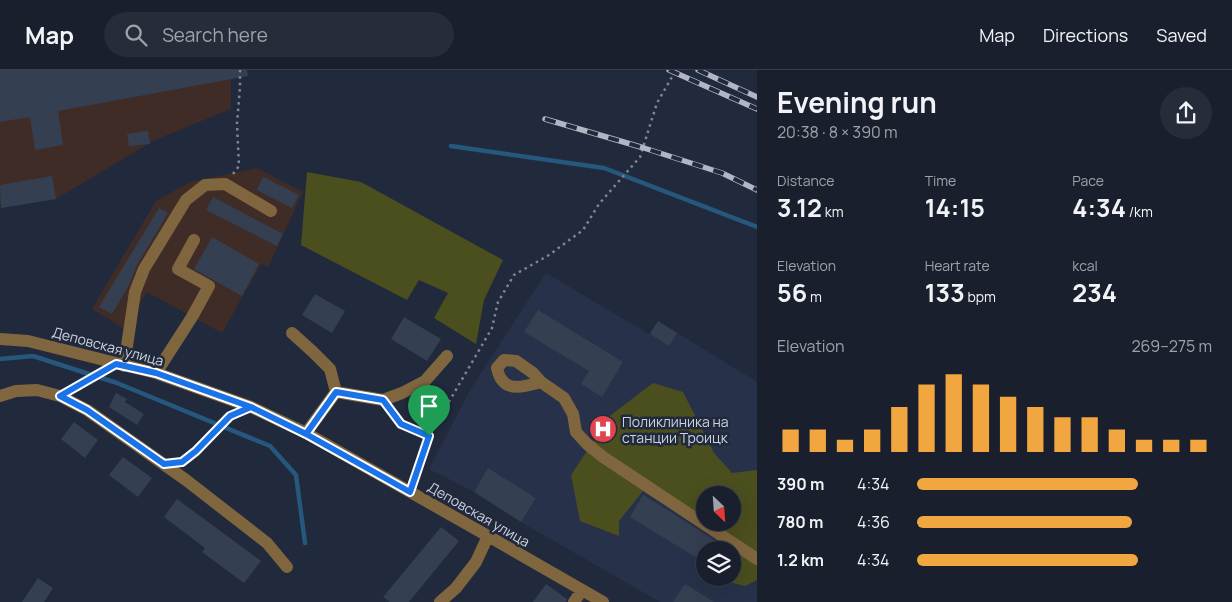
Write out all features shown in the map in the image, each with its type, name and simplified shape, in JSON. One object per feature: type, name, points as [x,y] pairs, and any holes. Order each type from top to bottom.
[{"type":"street","points":[[120,365],[135,292],[144,268],[186,200],[205,185],[226,184],[271,211]]},
{"type":"street","points":[[156,373],[192,317],[209,286],[178,269],[194,240]]},
{"type":"street","points":[[292,333],[330,369],[336,392]]},
{"type":"street","name":"Деповская улица","points":[[0,339],[28,341],[156,373],[251,407],[306,434],[603,602]]},
{"type":"street","points":[[336,392],[383,400],[425,381],[447,356]]},
{"type":"street","points":[[541,382],[564,398],[573,414],[576,432],[587,444],[603,457],[757,559]]},
{"type":"street","points":[[0,396],[16,391],[37,390],[60,396],[87,410],[164,464],[267,543],[287,567]]},
{"type":"street","points":[[306,434],[336,392]]},
{"type":"street","points":[[440,602],[456,588],[476,562],[488,536]]},
{"type":"street","points":[[574,602],[582,590]]},
{"type":"path","points":[[226,184],[239,166],[237,124],[240,70]]},
{"type":"path","points":[[410,492],[429,436],[492,328],[498,302],[514,275],[549,255],[583,230],[599,204],[640,157],[658,103],[676,70]]},
{"type":"path","points":[[60,396],[120,365]]},
{"type":"path","points":[[383,400],[401,424],[429,436]]},
{"type":"path","points":[[164,464],[182,462],[196,451],[230,416],[251,407]]},
{"type":"shaded area","points":[[0,70],[231,70],[231,109],[155,140],[56,199],[1,208]]},
{"type":"shaded area","points":[[257,168],[303,192],[268,267],[261,264],[222,333],[147,292],[125,329],[92,309],[156,201],[190,182]]},
{"type":"shaded area","name":"Поликлиника на станции Троицк","points":[[546,273],[649,334],[658,321],[757,382],[757,602],[660,602],[521,522],[536,498],[489,469],[474,492],[429,469],[470,390]]},
{"type":"green space","points":[[307,172],[361,182],[503,260],[484,300],[476,344],[434,318],[448,293],[419,280],[407,300],[301,245]]},
{"type":"green space","points":[[653,383],[683,392],[714,453],[732,473],[757,470],[757,580],[745,586],[741,585],[741,541],[722,541],[706,531],[741,531],[741,486],[696,486],[696,525],[643,491],[619,521],[619,536],[580,521],[571,475],[611,415]]},
{"type":"building","points":[[0,70],[247,70],[248,76],[58,111],[63,145],[35,150],[30,117],[0,122]]},
{"type":"building","points":[[148,131],[150,144],[129,146],[127,134]]},
{"type":"building","points":[[52,176],[56,199],[1,208],[0,185]]},
{"type":"building","points":[[263,177],[299,195],[292,208],[257,190]]},
{"type":"building","points":[[213,197],[283,234],[277,246],[206,210]]},
{"type":"building","points":[[159,208],[168,213],[137,265],[129,285],[112,314],[99,307]]},
{"type":"building","points":[[212,237],[259,264],[242,296],[194,269]]},
{"type":"building","points":[[315,294],[345,311],[332,333],[302,315]]},
{"type":"building","points":[[538,310],[623,362],[602,397],[581,384],[589,371],[524,332]]},
{"type":"building","points":[[404,317],[441,339],[427,361],[391,339]]},
{"type":"building","points":[[658,321],[677,333],[669,346],[650,334]]},
{"type":"building","points":[[116,393],[127,399],[125,402],[144,414],[137,425],[109,407]]},
{"type":"building","points":[[74,422],[98,440],[85,458],[61,439]]},
{"type":"building","points":[[123,457],[152,478],[138,497],[109,475]]},
{"type":"building","points":[[488,468],[536,498],[521,522],[474,492]]},
{"type":"building","points":[[643,495],[696,528],[696,531],[700,531],[715,541],[696,541],[696,557],[630,517]]},
{"type":"building","points":[[177,499],[261,561],[244,583],[202,552],[205,548],[164,517]]},
{"type":"building","points":[[441,527],[459,541],[409,602],[390,602],[383,597]]},
{"type":"building","points":[[38,578],[53,588],[44,602],[22,602]]},
{"type":"building","points":[[546,584],[567,599],[566,602],[533,602]]},
{"type":"building","points":[[685,584],[714,602],[673,602]]},
{"type":"waterway","points":[[451,146],[604,168],[757,227]]},
{"type":"waterway","points":[[0,359],[33,356],[117,383],[270,446],[296,475],[305,543]]},
{"type":"railway","points":[[669,70],[757,109]]},
{"type":"railway","points":[[698,70],[757,97]]},
{"type":"railway","points":[[545,119],[722,173],[757,190]]},
{"type":"place","name":"Поликлиника на станции Троицк","points":[[603,429]]},
{"type":"route","points":[[429,436],[401,424],[383,400],[336,392],[306,434],[251,407],[156,373],[116,364],[60,396],[87,410],[164,464],[182,462],[196,451],[230,416],[251,407],[306,434],[410,492],[429,436]]}]
